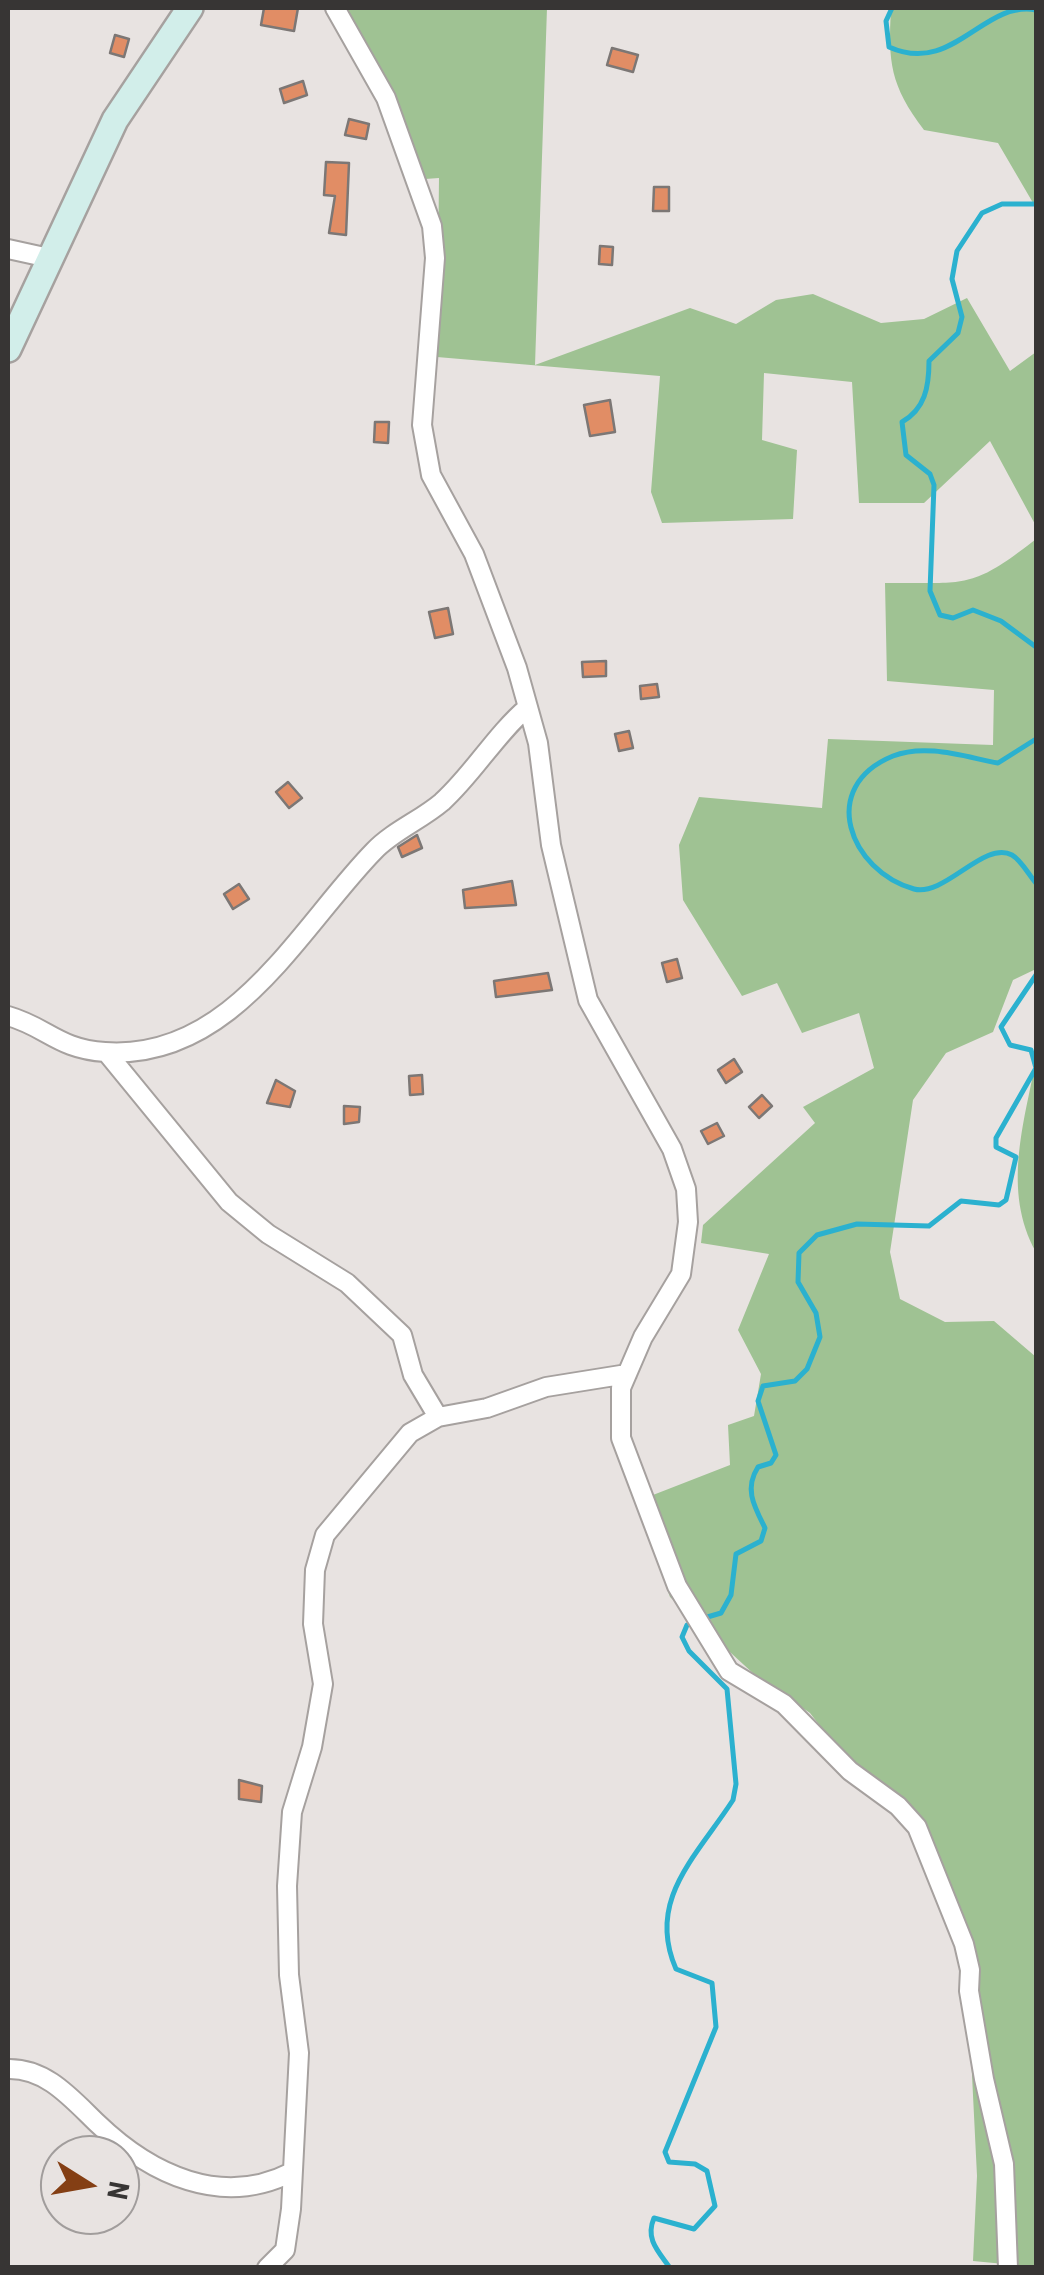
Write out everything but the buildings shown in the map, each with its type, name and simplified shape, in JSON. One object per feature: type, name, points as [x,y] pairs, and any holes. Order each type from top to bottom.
[{"type":"street","points":[[8,349],[115,120],[190,8]]},
{"type":"street","points":[[334,8],[386,98],[432,226],[435,258],[423,375],[424,448],[431,475],[474,554],[528,707],[538,742],[551,846],[588,1000],[672,1149],[686,1189],[688,1222],[681,1274],[643,1337],[628,1374],[618,1412],[621,1438],[690,1613],[728,1671],[784,1704],[850,1771],[898,1806],[916,1827],[970,1970],[969,1991],[984,2079],[1004,2164],[1008,2268]]},
{"type":"street","points":[[8,248],[49,258]]},
{"type":"street","points":[[8,1016],[24,1021],[62,1045],[107,1052],[146,1049],[195,1032],[248,996],[376,848],[441,802],[503,728],[528,707]]},
{"type":"street","points":[[107,1052],[229,1202],[268,1234],[347,1283],[402,1334],[413,1375],[438,1417]]},
{"type":"street","points":[[266,2268],[285,2250],[292,2172],[299,2053],[289,1975],[287,1886],[292,1812],[312,1747],[322,1684],[314,1624],[315,1570],[326,1534],[410,1433],[438,1417],[487,1408],[546,1387],[628,1374]]},
{"type":"street","points":[[8,2069],[25,2069],[64,2089],[101,2127],[184,2182],[226,2189],[267,2185],[292,2172]]},
{"type":"green space","points":[[331,8],[547,8],[535,365],[690,308],[736,324],[776,300],[813,294],[881,323],[924,319],[967,298],[1010,371],[1036,352],[1036,526],[990,441],[924,503],[859,503],[852,382],[764,373],[762,440],[797,450],[793,519],[662,523],[651,492],[660,376],[437,357],[439,178],[411,180],[386,106]]},
{"type":"green space","points":[[891,8],[1036,8],[1036,208],[998,143],[924,130],[904,100],[894,72]]},
{"type":"green space","points":[[1036,539],[1036,969],[1013,980],[993,1032],[946,1053],[913,1100],[890,1252],[900,1299],[945,1322],[994,1321],[1036,1357],[1036,2267],[973,2261],[977,2176],[967,1974],[925,1823],[846,1760],[810,1713],[756,1676],[670,1597],[635,1502],[730,1465],[728,1425],[754,1416],[761,1374],[738,1330],[769,1254],[701,1243],[703,1225],[815,1123],[803,1107],[874,1068],[859,1013],[802,1033],[777,983],[742,996],[683,900],[679,845],[699,797],[822,808],[828,739],[993,745],[994,690],[887,681],[885,583],[951,582],[981,576]]},
{"type":"green space","points":[[1036,1060],[1036,1252],[1026,1229],[1018,1181],[1022,1132]]},
{"type":"waterway","points":[[892,8],[886,21],[889,47],[912,53],[932,52],[950,45],[1017,10],[1036,10]]},
{"type":"waterway","points":[[1036,204],[1002,204],[982,213],[957,251],[952,279],[962,317],[958,333],[929,361],[924,396],[916,411],[902,422],[906,455],[930,474],[934,485],[930,591],[940,615],[953,618],[973,610],[1001,621],[1036,647]]},
{"type":"waterway","points":[[1036,739],[998,763],[932,751],[893,756],[869,770],[855,787],[849,807],[859,847],[873,865],[914,889],[938,885],[977,861],[1001,852],[1015,857],[1036,883]]},
{"type":"waterway","points":[[704,1618],[721,1613],[731,1595],[736,1554],[761,1541],[765,1528],[751,1490],[758,1467],[771,1463],[776,1455],[758,1401],[763,1386],[795,1381],[807,1369],[820,1337],[816,1313],[798,1282],[799,1253],[817,1235],[857,1224],[929,1226],[961,1201],[999,1205],[1006,1200],[1016,1157],[996,1147],[996,1138],[1036,1068],[1031,1050],[1010,1045],[1001,1027],[1036,975]]},
{"type":"waterway","points":[[670,2268],[652,2239],[654,2218],[694,2229],[715,2206],[707,2171],[695,2164],[669,2162],[665,2152],[716,2027],[712,1983],[676,1969],[668,1944],[667,1921],[679,1880],[733,1800],[736,1784],[727,1689],[689,1651],[682,1637],[687,1625],[694,1622]]}]
